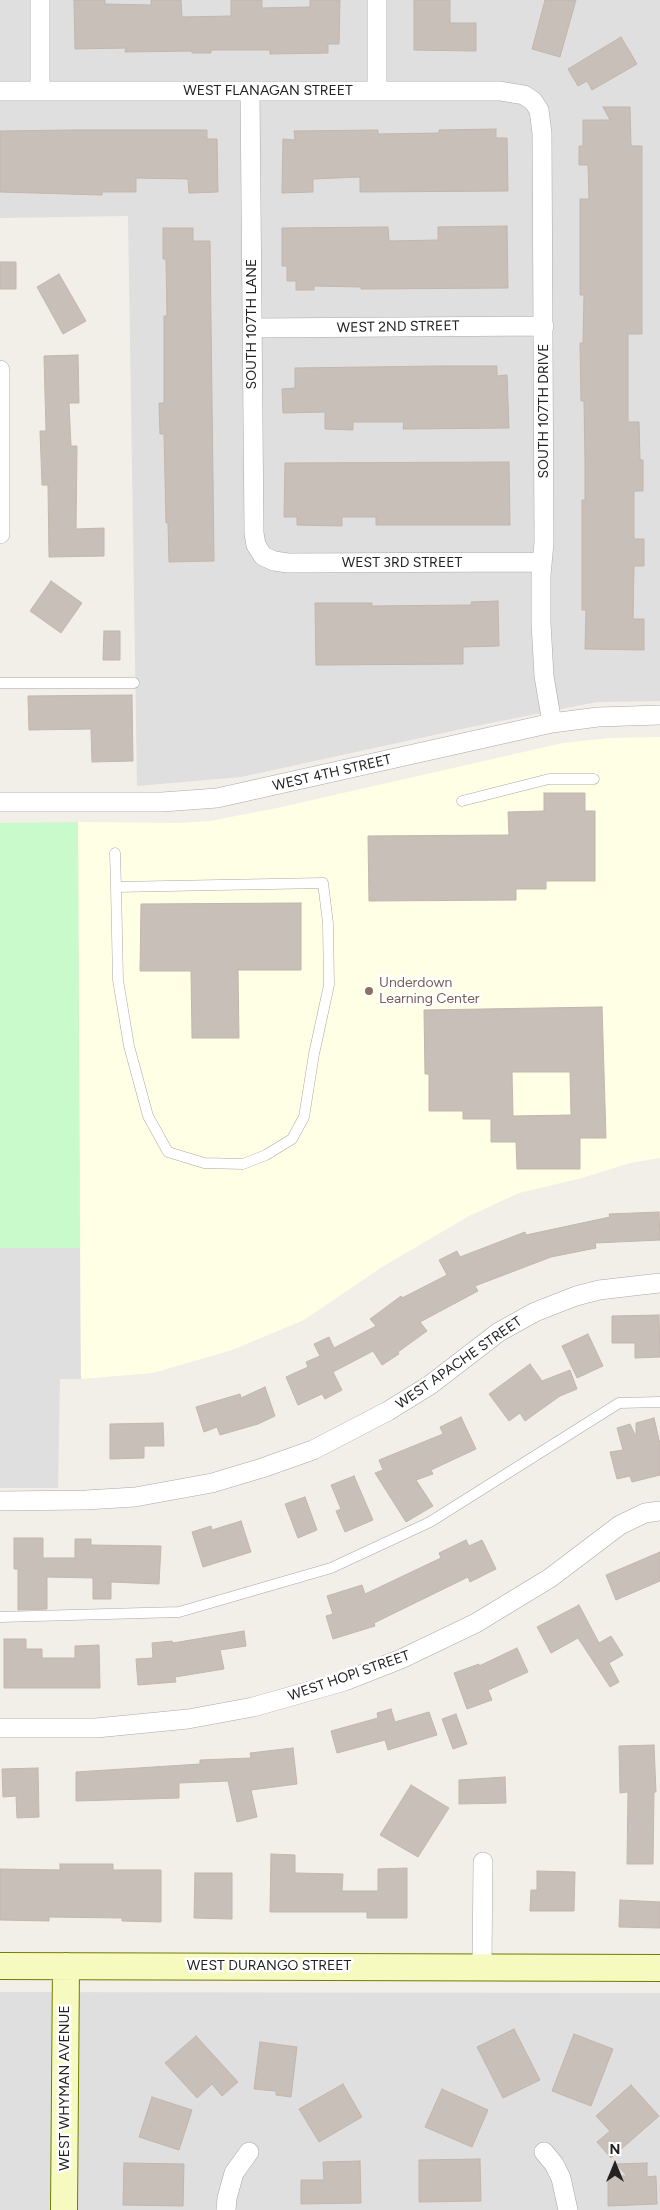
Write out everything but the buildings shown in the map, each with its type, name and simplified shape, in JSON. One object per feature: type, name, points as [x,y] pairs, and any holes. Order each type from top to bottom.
[{"type":"street","points":[[40,0],[40,91]]},
{"type":"street","points":[[376,91],[377,0]]},
{"type":"street","name":"WEST FLANAGAN STREET","points":[[0,91],[506,91],[524,95],[533,101]]},
{"type":"street","name":"SOUTH 107TH LANE","points":[[250,91],[254,533],[256,545],[263,556]]},
{"type":"street","name":"SOUTH 107TH DRIVE","points":[[533,101],[539,110],[542,133],[544,326],[542,649],[552,723]]},
{"type":"street","name":"WEST 2ND STREET","points":[[253,328],[544,326]]},
{"type":"street","points":[[0,370],[0,534]]},
{"type":"street","name":"WEST 3RD STREET","points":[[263,556],[274,562],[288,563],[542,562]]},
{"type":"street","name":"WEST 4TH STREET","points":[[0,802],[162,802],[217,798],[261,790],[552,723],[598,717],[660,715]]},
{"type":"street","name":"WEST APACHE STREET","points":[[0,1501],[86,1500],[135,1497],[212,1483],[262,1468],[313,1450],[388,1412],[430,1385],[499,1332],[535,1312],[576,1296],[599,1290],[660,1283]]},
{"type":"street","name":"WEST HOPI STREET","points":[[0,1728],[96,1728],[188,1719],[253,1707],[345,1681],[401,1659],[476,1624],[550,1578],[620,1525],[645,1512],[660,1511]]},
{"type":"street","points":[[482,1966],[483,1862]]},
{"type":"street","name":"WEST DURANGO STREET","points":[[0,1966],[660,1968]]},
{"type":"street","name":"WEST WHYMAN AVENUE","points":[[64,2210],[66,1966]]},
{"type":"street","points":[[226,2210],[229,2186],[234,2173],[249,2152]]},
{"type":"street","points":[[544,2152],[554,2164],[561,2178],[568,2210]]},
{"type":"lane","points":[[0,683],[134,683]]},
{"type":"lane","points":[[462,801],[549,779],[594,779]]},
{"type":"lane","points":[[115,853],[118,980],[129,1046],[148,1116],[168,1152],[204,1163],[243,1164],[266,1155],[292,1139],[304,1117],[314,1054],[329,985],[328,923],[323,884],[116,887]]},
{"type":"lane","points":[[0,1617],[179,1612],[331,1568],[430,1522],[618,1402],[660,1402]]},
{"type":"shaded area","points":[[0,0],[660,0],[660,701],[597,702],[471,727],[241,777],[137,786],[128,216],[0,218]]},
{"type":"shaded area","name":"Underdown Learning Center","points":[[660,737],[660,1158],[630,1163],[582,1178],[519,1193],[469,1216],[382,1267],[304,1320],[232,1350],[153,1373],[81,1379],[78,822],[179,823],[210,821],[277,808],[563,743],[609,738]]},
{"type":"shaded area","points":[[0,1248],[80,1248],[81,1379],[60,1379],[58,1488],[0,1488]]},
{"type":"shaded area","points":[[0,1992],[660,1993],[660,2210],[0,2210]]},
{"type":"green space","points":[[78,822],[80,1248],[0,1248],[0,823]]},
{"type":"place","name":"Underdown Learning Center","points":[[369,991]]}]
